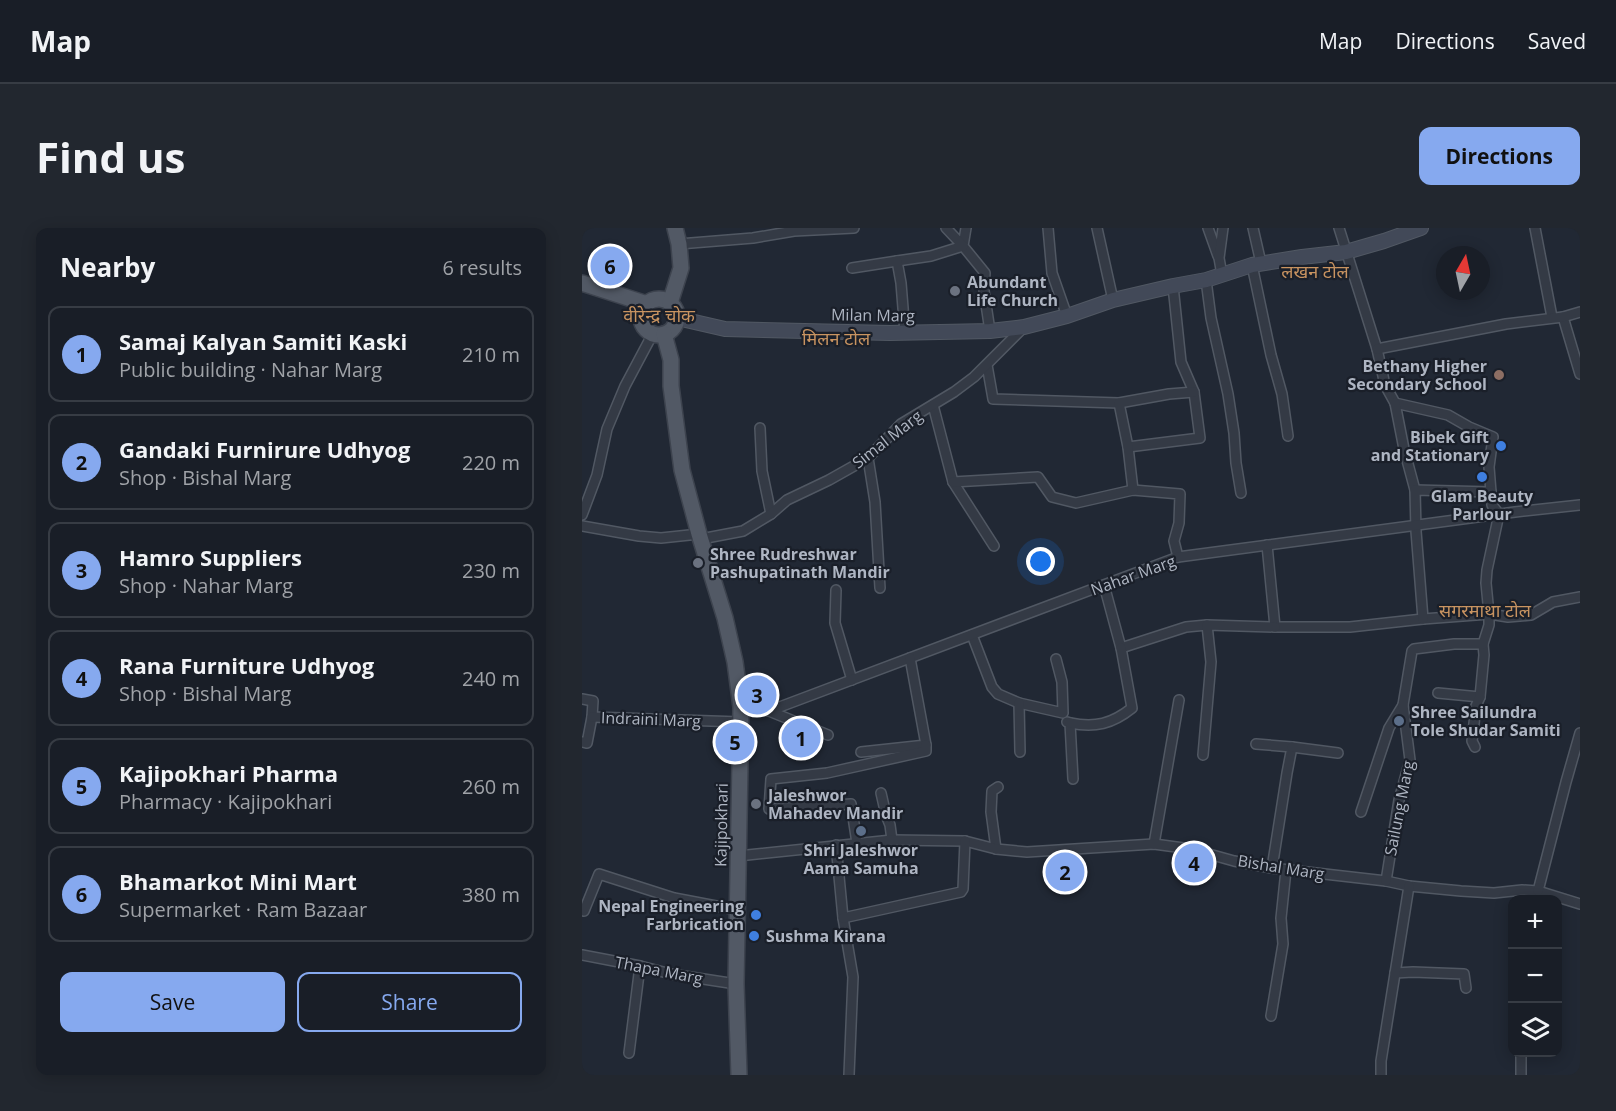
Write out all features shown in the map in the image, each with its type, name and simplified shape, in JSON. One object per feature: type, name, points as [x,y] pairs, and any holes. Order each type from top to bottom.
[{"type":"main road","points":[[670,303],[681,268],[675,228]]},
{"type":"main road","name":"Milan Marg","points":[[677,318],[725,329],[905,333],[990,331],[1024,327],[1067,316],[1113,300],[1206,280],[1257,264],[1346,252],[1384,242],[1420,228]]},
{"type":"main road","points":[[582,283],[647,304]]},
{"type":"main road","points":[[658,299],[670,303],[677,318],[673,328],[657,333],[645,328],[641,318],[647,304],[658,299]]},
{"type":"main road","name":"Kajipokhari","points":[[657,333],[671,360],[671,386],[682,470],[725,618],[735,662],[741,714],[736,984],[739,1075]]},
{"type":"street","points":[[678,244],[753,238],[794,231],[855,228]]},
{"type":"street","points":[[946,228],[985,273],[984,291],[990,331]]},
{"type":"street","points":[[963,246],[966,228]]},
{"type":"street","points":[[1048,228],[1052,273],[1067,316]]},
{"type":"street","points":[[1098,228],[1113,300]]},
{"type":"street","points":[[1208,228],[1219,258],[1222,275]]},
{"type":"street","points":[[1219,258],[1223,228]]},
{"type":"street","points":[[1253,228],[1263,309],[1271,355],[1281,388],[1288,436]]},
{"type":"street","points":[[1339,228],[1377,349],[1385,385],[1395,403],[1404,449],[1416,490],[1423,619]]},
{"type":"street","points":[[1535,228],[1552,317]]},
{"type":"street","points":[[852,268],[931,256],[963,246]]},
{"type":"street","points":[[897,261],[905,333]]},
{"type":"street","points":[[1206,280],[1211,318],[1228,394],[1241,493]]},
{"type":"street","points":[[1128,447],[1200,438],[1194,392],[1181,362],[1173,286]]},
{"type":"street","points":[[1377,349],[1580,312]]},
{"type":"street","points":[[1563,316],[1580,374]]},
{"type":"street","name":"Simal Marg","points":[[582,526],[662,538],[700,537],[743,531],[771,514],[787,500],[868,458],[901,424],[974,377],[1024,327]]},
{"type":"street","points":[[582,515],[597,475],[608,429],[625,386],[650,339],[657,333]]},
{"type":"street","points":[[987,365],[993,399],[1119,403],[1194,392]]},
{"type":"street","points":[[1119,403],[1128,447],[1133,490]]},
{"type":"street","points":[[1395,403],[1448,415],[1468,427],[1493,436],[1489,468],[1492,505],[1499,517],[1486,576],[1489,625],[1483,644],[1480,697],[1476,706],[1472,741],[1475,747]]},
{"type":"street","points":[[933,405],[953,482],[994,546]]},
{"type":"street","points":[[760,428],[762,471],[771,514]]},
{"type":"street","points":[[868,458],[875,502],[880,588]]},
{"type":"street","points":[[953,482],[1038,477],[1052,497],[1076,503],[1133,490],[1180,494],[1179,523],[1174,541],[1178,557]]},
{"type":"street","points":[[1416,490],[1491,492]]},
{"type":"street","name":"Nahar Marg","points":[[741,714],[769,711],[1178,557],[1417,528],[1580,505]]},
{"type":"street","points":[[1267,545],[1275,627]]},
{"type":"street","points":[[1056,659],[1062,682],[1064,720],[1085,726],[1100,724],[1119,718],[1132,708],[1121,648],[1104,585]]},
{"type":"street","points":[[836,590],[835,623],[852,680]]},
{"type":"street","points":[[1121,648],[1186,627],[1207,625],[1350,627],[1489,614],[1508,617],[1531,615],[1553,602],[1580,597]]},
{"type":"street","points":[[1203,755],[1211,662],[1207,625]]},
{"type":"street","points":[[972,635],[992,687],[998,694],[1019,703],[1063,712]]},
{"type":"street","name":"Sailung Marg","points":[[1386,881],[1399,800],[1410,760],[1403,705],[1413,650],[1454,644],[1483,644]]},
{"type":"street","points":[[857,843],[851,804],[769,809],[771,779],[827,773],[926,751],[909,658]]},
{"type":"street","points":[[1438,693],[1480,697]]},
{"type":"street","points":[[582,699],[593,701],[592,717]]},
{"type":"street","points":[[1154,844],[1179,700]]},
{"type":"street","points":[[1019,703],[1020,752]]},
{"type":"street","points":[[1361,812],[1389,728],[1403,705]]},
{"type":"street","points":[[769,711],[828,735]]},
{"type":"street","name":"Indraini Marg","points":[[582,742],[587,743],[592,717],[741,714]]},
{"type":"street","points":[[1070,723],[1073,779]]},
{"type":"street","points":[[1548,895],[1538,891],[1580,733]]},
{"type":"street","points":[[1256,744],[1338,753]]},
{"type":"street","points":[[861,752],[926,745]]},
{"type":"street","points":[[1272,868],[1292,747]]},
{"type":"street","points":[[996,849],[991,812],[992,791],[998,787]]},
{"type":"street","points":[[881,793],[892,840]]},
{"type":"street","name":"Bishal Marg","points":[[738,856],[892,840],[965,841],[996,849],[1027,852],[1154,844],[1191,849],[1234,861],[1272,868],[1386,881],[1409,886],[1494,893],[1538,891]]},
{"type":"street","points":[[843,918],[961,892],[965,841]]},
{"type":"street","points":[[836,845],[843,918],[853,976],[849,1075]]},
{"type":"street","points":[[1271,1016],[1283,944],[1281,918],[1286,870]]},
{"type":"street","points":[[584,911],[599,874],[674,898],[737,910]]},
{"type":"street","points":[[1381,1075],[1381,1061],[1409,886]]},
{"type":"street","points":[[1562,900],[1580,904]]},
{"type":"street","name":"Thapa Marg","points":[[582,955],[640,966],[671,975],[736,984]]},
{"type":"street","points":[[629,1053],[640,966]]},
{"type":"street","points":[[1395,973],[1464,974],[1466,988]]},
{"type":"street","points":[[1521,1057],[1521,1075]]},
{"type":"place","name":"Bhamarkot Mini Mart","points":[[610,266]]},
{"type":"place","name":"Abundant Life Church","points":[[955,291]]},
{"type":"place","name":"Bethany Higher Secondary School","points":[[1499,375]]},
{"type":"place","name":"Bibek Gift and Stationary","points":[[1501,446]]},
{"type":"place","name":"Glam Beauty Parlour","points":[[1482,477]]},
{"type":"place","name":"Shree Rudreshwar Pashupatinath Mandir","points":[[698,563]]},
{"type":"place","name":"Hamro Suppliers","points":[[757,695]]},
{"type":"place","name":"Shree Sailundra Tole Shudar Samiti","points":[[1399,721]]},
{"type":"place","name":"Samaj Kalyan Samiti Kaski","points":[[801,738]]},
{"type":"place","name":"Kajipokhari Pharma","points":[[735,742]]},
{"type":"place","name":"Jaleshwor Mahadev Mandir","points":[[756,804]]},
{"type":"place","name":"Shri Jaleshwor Aama Samuha","points":[[861,831]]},
{"type":"place","name":"Rana Furniture Udhyog","points":[[1194,863]]},
{"type":"place","name":"Gandaki Furnirure Udhyog","points":[[1065,872]]},
{"type":"place","name":"Nepal Engineering Farbrication","points":[[756,915]]},
{"type":"place","name":"Sushma Kirana","points":[[754,936]]},
{"type":"district","name":"लखन टोल","points":[[1315,272]]},
{"type":"district","name":"वीरेन्द्र चोक","points":[[659,316]]},
{"type":"district","name":"मिलन टोल","points":[[836,339]]},
{"type":"district","name":"सगरमाथा टोल","points":[[1485,611]]}]
